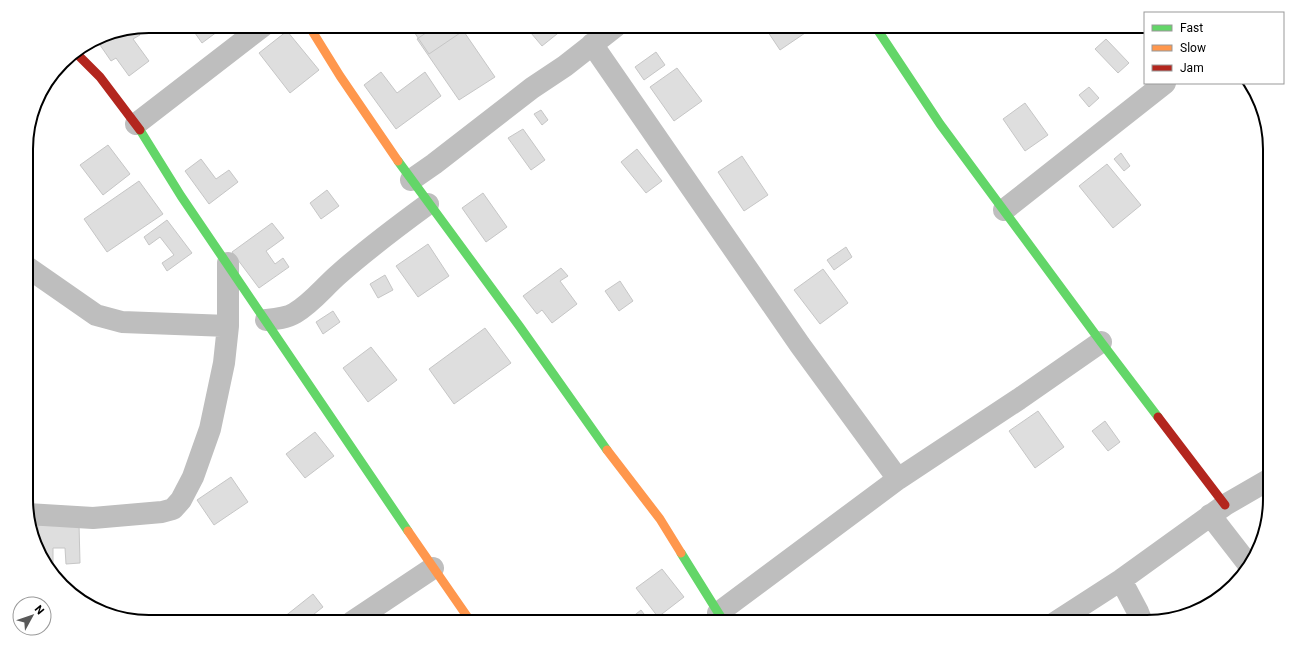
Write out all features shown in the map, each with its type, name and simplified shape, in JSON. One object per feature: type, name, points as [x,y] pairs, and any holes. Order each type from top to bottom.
[{"type":"street","points":[[136,124],[254,33]]},
{"type":"street","points":[[313,33],[340,76],[428,204],[520,327],[616,462],[660,520],[720,615]]},
{"type":"street","points":[[411,180],[532,88],[565,66],[607,33]]},
{"type":"street","points":[[880,33],[940,124],[1101,342],[1218,510],[1245,559]]},
{"type":"street","points":[[592,44],[796,338],[898,479]]},
{"type":"street","points":[[80,57],[100,76],[136,124],[182,196],[466,615]]},
{"type":"street","points":[[1004,210],[1163,84]]},
{"type":"street","points":[[266,320],[294,314],[308,304],[338,274],[370,247],[428,204]]},
{"type":"street","points":[[34,514],[92,518],[162,512],[173,509],[181,500],[193,477],[210,429],[224,363],[228,326],[228,263]]},
{"type":"street","points":[[33,271],[96,315],[102,317],[122,322],[228,326]]},
{"type":"street","points":[[724,615],[898,479],[1019,399],[1101,342]]},
{"type":"street","points":[[1067,615],[1121,580],[1218,510],[1263,483]]},
{"type":"street","points":[[362,615],[433,568]]},
{"type":"street","points":[[1121,580],[1139,615]]},
{"type":"building","points":[[195,33],[216,33],[202,43]]},
{"type":"building","points":[[284,33],[289,33],[319,70],[290,93],[259,53]]},
{"type":"building","points":[[415,33],[460,33],[429,54]]},
{"type":"building","points":[[426,33],[465,33],[495,77],[459,100],[417,39]]},
{"type":"building","points":[[531,33],[558,33],[542,46]]},
{"type":"building","points":[[769,33],[805,33],[780,50]]},
{"type":"building","points":[[139,34],[140,35],[133,39],[149,61],[129,76],[116,58],[111,61],[100,45],[112,39]]},
{"type":"building","points":[[1106,39],[1129,63],[1118,73],[1095,49]]},
{"type":"building","points":[[656,52],[665,65],[644,80],[635,67]]},
{"type":"building","points":[[677,68],[702,101],[674,121],[650,87]]},
{"type":"building","points":[[381,72],[397,93],[425,72],[441,96],[396,129],[364,85]]},
{"type":"building","points":[[1089,87],[1099,98],[1089,107],[1079,95]]},
{"type":"building","points":[[1025,103],[1048,135],[1025,151],[1003,119]]},
{"type":"building","points":[[541,110],[548,120],[542,125],[534,114]]},
{"type":"building","points":[[523,129],[545,160],[531,170],[508,138]]},
{"type":"building","points":[[108,145],[130,174],[103,195],[80,165]]},
{"type":"building","points":[[637,149],[662,181],[646,193],[621,162]]},
{"type":"building","points":[[1121,153],[1130,166],[1124,171],[1114,159]]},
{"type":"building","points":[[742,156],[768,195],[744,211],[718,172]]},
{"type":"building","points":[[201,159],[216,179],[229,170],[238,182],[209,204],[185,171]]},
{"type":"building","points":[[1107,164],[1141,205],[1113,228],[1079,186]]},
{"type":"building","points":[[139,181],[163,214],[107,252],[84,219]]},
{"type":"building","points":[[327,190],[339,206],[321,219],[310,203]]},
{"type":"building","points":[[483,193],[507,227],[486,242],[462,208]]},
{"type":"building","points":[[167,220],[192,253],[167,271],[162,263],[174,255],[160,237],[149,245],[144,237]]},
{"type":"building","points":[[272,223],[284,238],[266,251],[275,264],[283,258],[289,267],[259,288],[232,252]]},
{"type":"building","points":[[428,244],[449,276],[418,297],[396,266]]},
{"type":"building","points":[[846,247],[852,257],[834,270],[827,260]]},
{"type":"building","points":[[561,268],[568,276],[560,281],[577,304],[552,323],[542,310],[537,314],[523,296]]},
{"type":"building","points":[[823,269],[848,303],[820,324],[794,290]]},
{"type":"building","points":[[385,275],[393,290],[378,298],[370,284]]},
{"type":"building","points":[[620,281],[633,301],[619,311],[605,291]]},
{"type":"building","points":[[333,311],[340,322],[323,334],[316,322]]},
{"type":"building","points":[[485,328],[511,363],[454,404],[429,369]]},
{"type":"building","points":[[371,347],[397,380],[368,402],[343,368]]},
{"type":"building","points":[[1038,411],[1064,447],[1035,468],[1009,431]]},
{"type":"building","points":[[1105,421],[1120,442],[1108,451],[1092,431]]},
{"type":"building","points":[[315,432],[334,456],[305,478],[286,454]]},
{"type":"building","points":[[231,477],[248,502],[214,525],[197,500]]},
{"type":"building","points":[[79,524],[80,563],[66,564],[65,548],[53,548],[53,563],[39,536],[38,525]]},
{"type":"building","points":[[662,569],[684,597],[661,615],[656,615],[636,588]]},
{"type":"building","points":[[313,594],[323,607],[313,615],[287,615]]},
{"type":"building","points":[[641,610],[645,615],[635,615]]},
{"type":"traffic: fast","points":[[880,33],[940,124],[1158,417]]},
{"type":"traffic: fast","points":[[140,130],[181,196],[408,531]]},
{"type":"traffic: fast","points":[[398,161],[520,327],[607,450]]},
{"type":"traffic: fast","points":[[681,553],[720,615]]},
{"type":"traffic: slow","points":[[313,33],[340,76],[398,161]]},
{"type":"traffic: slow","points":[[607,450],[660,519],[681,553]]},
{"type":"traffic: slow","points":[[408,531],[466,615]]},
{"type":"traffic: jam","points":[[80,57],[100,77],[140,130]]},
{"type":"traffic: jam","points":[[1158,417],[1225,505]]}]
